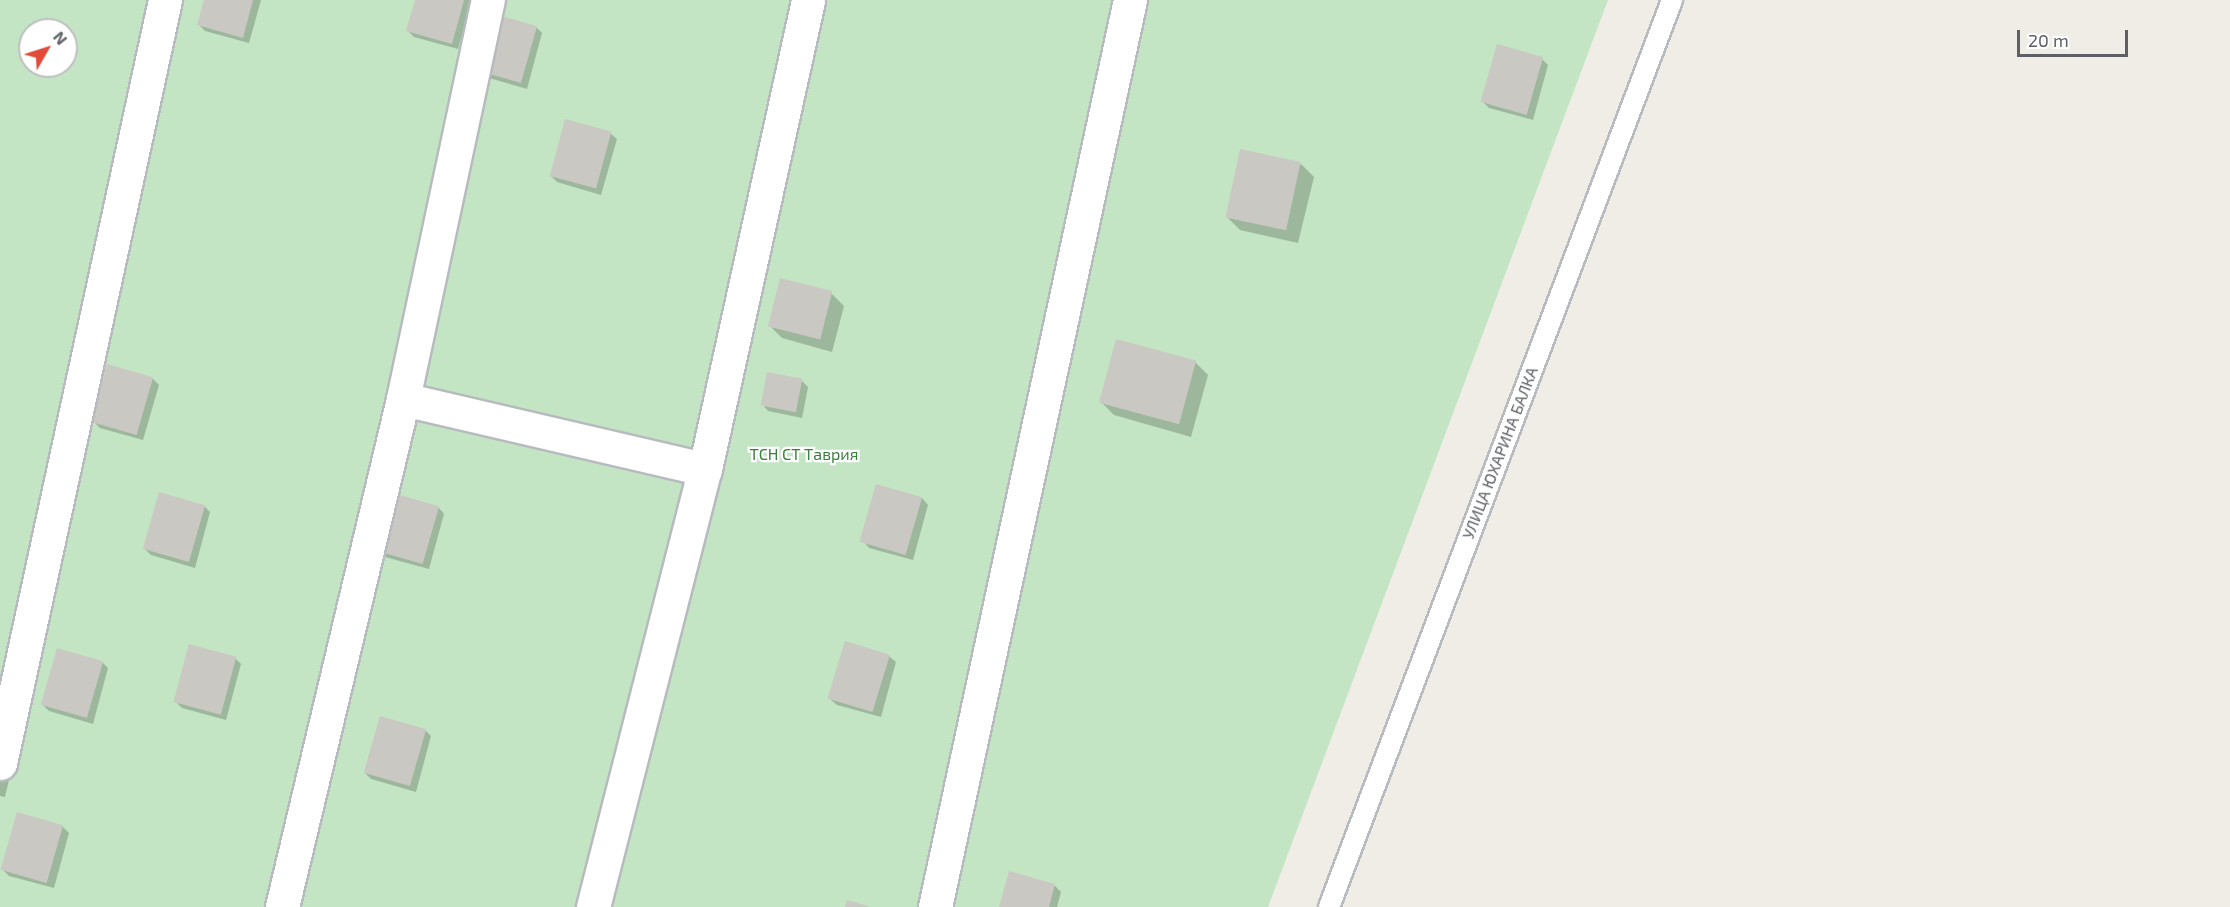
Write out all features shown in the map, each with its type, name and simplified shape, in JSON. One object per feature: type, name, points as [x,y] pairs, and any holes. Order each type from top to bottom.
[{"type":"street","points":[[0,763],[165,0]]},
{"type":"street","points":[[282,907],[403,399],[488,0]]},
{"type":"street","points":[[593,907],[705,469],[808,0]]},
{"type":"street","points":[[935,907],[1130,0]]},
{"type":"street","points":[[403,399],[705,469]]},
{"type":"lane","name":"УЛИЦА ЮХАРИНА БАЛКА","points":[[1329,907],[1672,0]]},
{"type":"green space","name":"ТСН СТ Таврия","points":[[0,0],[1608,0],[1268,907],[0,907]]},
{"type":"building","points":[[204,0],[253,0],[243,38],[197,25]]},
{"type":"building","points":[[415,0],[464,0],[452,44],[406,31]]},
{"type":"building","points":[[491,13],[537,26],[521,83],[475,70]]},
{"type":"building","points":[[1497,44],[1543,57],[1527,115],[1480,102]]},
{"type":"building","points":[[565,119],[611,131],[596,188],[550,176]]},
{"type":"building","points":[[1240,149],[1301,162],[1286,230],[1225,217]]},
{"type":"building","points":[[780,278],[832,291],[820,340],[768,327]]},
{"type":"building","points":[[1116,339],[1196,360],[1179,424],[1099,403]]},
{"type":"building","points":[[107,364],[153,377],[137,435],[90,422]]},
{"type":"building","points":[[767,372],[802,379],[796,412],[761,405]]},
{"type":"building","points":[[876,484],[922,497],[906,555],[859,542]]},
{"type":"building","points":[[159,492],[205,505],[189,562],[143,549]]},
{"type":"building","points":[[393,493],[439,506],[423,564],[376,551]]},
{"type":"building","points":[[845,641],[890,655],[872,712],[827,698]]},
{"type":"building","points":[[189,644],[236,657],[221,715],[173,702]]},
{"type":"building","points":[[57,648],[103,661],[87,718],[41,705]]},
{"type":"building","points":[[380,716],[426,729],[410,786],[364,773]]},
{"type":"building","points":[[17,812],[63,825],[47,883],[0,870]]},
{"type":"building","points":[[1009,871],[1055,884],[1049,907],[999,907]]},
{"type":"building","points":[[847,900],[868,906],[868,907],[845,907]]}]
